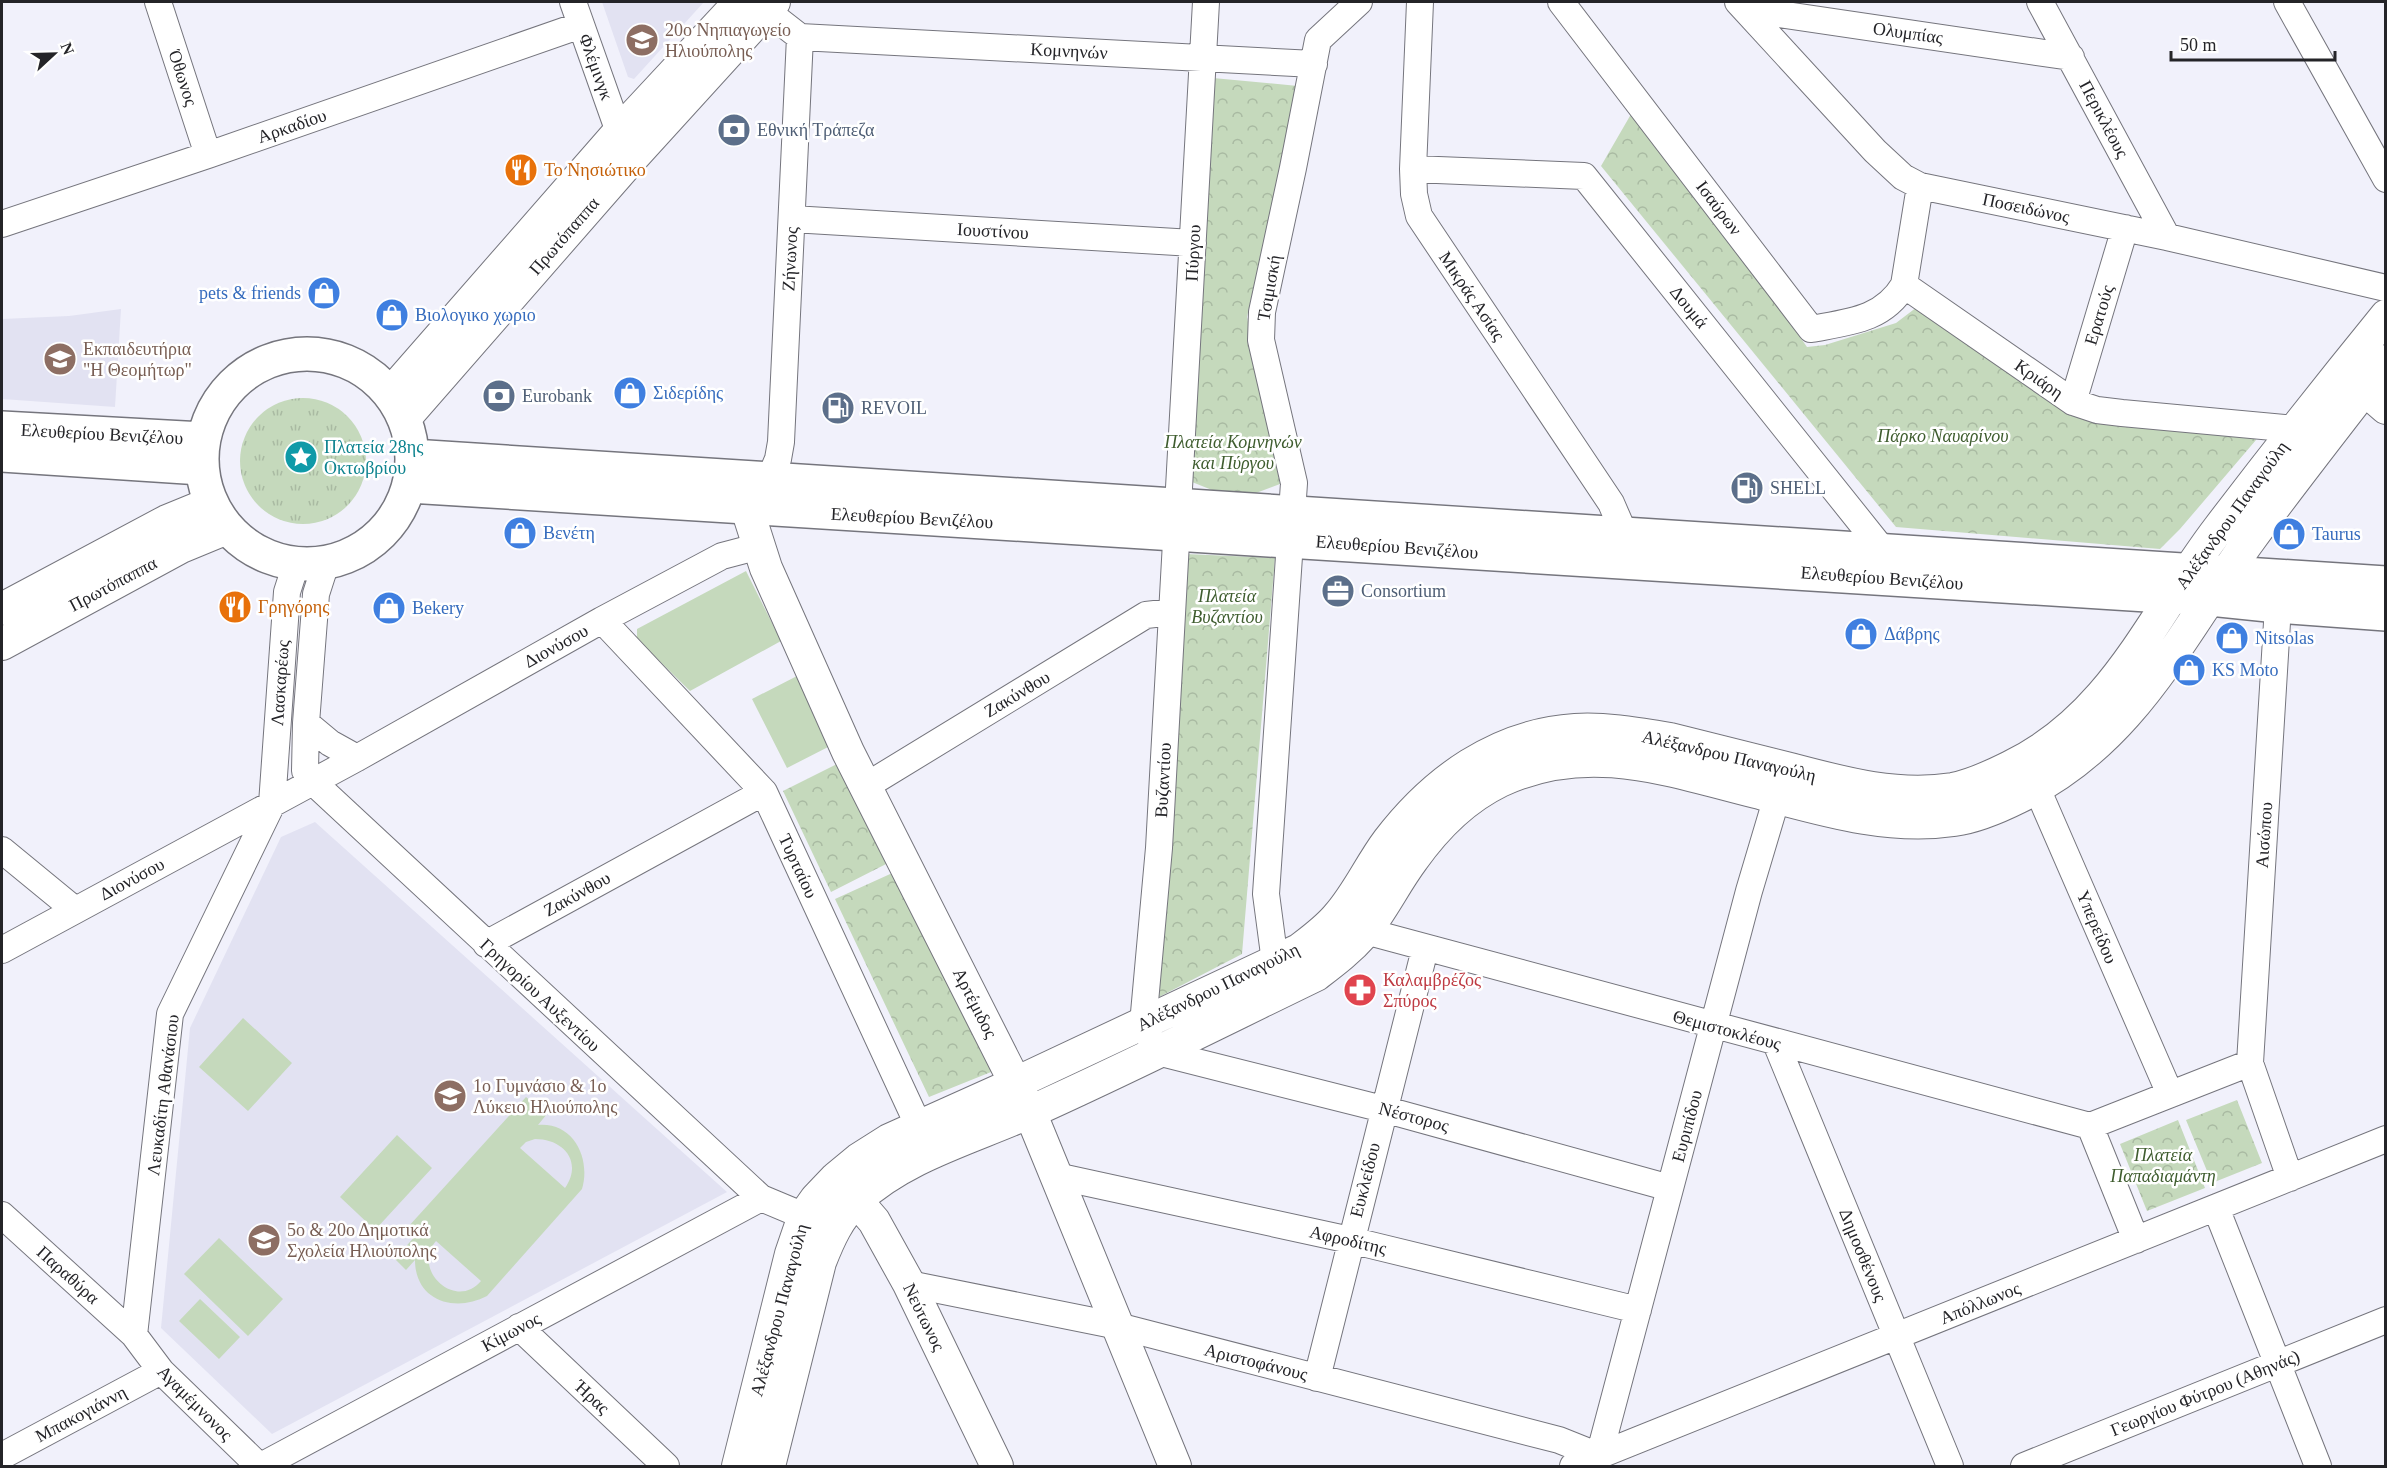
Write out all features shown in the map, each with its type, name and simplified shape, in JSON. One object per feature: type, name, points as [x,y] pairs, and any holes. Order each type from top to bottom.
[{"type":"main road","points":[[312,353],[341,359],[368,373],[397,406],[410,471],[397,513],[379,536],[354,553],[311,563],[270,558],[247,546],[219,516],[202,454],[212,410],[230,386],[254,367],[281,356],[312,353]]},
{"type":"main road","name":"Ελευθερίου Βενιζέλου","points":[[2,428],[202,454]]},
{"type":"main road","name":"Ελευθερίου Βενιζέλου","points":[[2,455],[202,454]]},
{"type":"main road","name":"Ελευθερίου Βενιζέλου","points":[[410,471],[763,498],[1178,519],[2180,583],[2228,572],[2385,583]]},
{"type":"main road","name":"Ελευθερίου Βενιζέλου","points":[[2180,583],[2210,599],[2385,614]]},
{"type":"street","name":"Όθωνος","points":[[158,2],[208,155]]},
{"type":"street","name":"Φλέμινγκ","points":[[573,2],[620,132]]},
{"type":"street","name":"Πύργου","points":[[1178,519],[1206,2]]},
{"type":"street","points":[[1314,64],[1318,40],[1359,2]]},
{"type":"street","name":"Μικράς Ασίας","points":[[1420,2],[1413,169],[1414,194],[1419,216],[1611,503],[1626,547]]},
{"type":"street","name":"Ισαύρων","points":[[1561,2],[1811,330],[1866,318],[1884,309],[1896,299],[1904,285]]},
{"type":"street","name":"Περικλέους","points":[[2040,2],[2167,237]]},
{"type":"street","points":[[2287,2],[2385,179]]},
{"type":"street","points":[[759,4],[800,38]]},
{"type":"street","name":"Πρωτόπαππα","points":[[397,406],[620,132],[759,4]]},
{"type":"street","name":"Πρωτόπαππα","points":[[397,406],[632,158],[759,4]]},
{"type":"street","name":"Ολυμπίας","points":[[1741,5],[2071,57]]},
{"type":"street","name":"Ποσειδώνος","points":[[1741,5],[1875,151],[1903,177],[1920,186],[2167,237],[2385,288]]},
{"type":"street","name":"Αρκαδίου","points":[[2,224],[581,25]]},
{"type":"street","name":"Κομνηνών","points":[[800,38],[1314,64]]},
{"type":"street","name":"Ζήνωνος","points":[[763,498],[778,459],[781,442],[800,38]]},
{"type":"street","name":"Τσιμισκή","points":[[1292,526],[1294,483],[1261,340],[1262,322],[1314,64]]},
{"type":"street","name":"Δουμά","points":[[1413,169],[1584,176],[1882,564]]},
{"type":"street","points":[[1904,285],[1920,186]]},
{"type":"street","name":"Ιουστίνου","points":[[792,219],[1194,243]]},
{"type":"street","name":"Ερατούς","points":[[2073,402],[2125,228]]},
{"type":"street","name":"Κριάρη","points":[[1904,285],[2073,402],[2097,410],[2295,429]]},
{"type":"street","name":"Αλέξανδρου Παναγούλη","points":[[2370,392],[2385,316]]},
{"type":"street","name":"Αλέξανδρου Παναγούλη","points":[[925,1141],[1030,1112],[1316,975],[1342,956],[1365,931],[1413,857],[1439,827],[1460,807],[1497,783],[1530,769],[1571,760],[1619,762],[1666,769],[1847,815],[1887,821],[1956,820],[2001,806],[2037,788],[2094,748],[2152,683],[2250,539],[2370,392],[2385,361]]},
{"type":"street","name":"Αλέξανδρου Παναγούλη","points":[[738,1467],[780,1293],[804,1216],[816,1199],[846,1189],[877,1184],[925,1141],[1016,1083],[1299,950],[1338,917],[1389,841],[1416,808],[1446,781],[1478,759],[1519,740],[1576,730],[1641,734],[1670,739],[1854,785],[1892,791],[1920,792],[1954,788],[1990,777],[2024,760],[2077,723],[2111,687],[2180,583],[2295,429],[2370,392]]},
{"type":"street","points":[[760,546],[763,498]]},
{"type":"street","name":"Πρωτόπαππα","points":[[2,609],[167,521],[219,516]]},
{"type":"street","name":"Πρωτόπαππα","points":[[2,644],[181,548],[219,516]]},
{"type":"street","name":"Βυζαντίου","points":[[1143,1024],[1159,848],[1178,519]]},
{"type":"street","points":[[1275,962],[1266,894],[1292,526]]},
{"type":"street","name":"Διονύσου","points":[[2,950],[357,758],[602,620],[722,556],[760,546]]},
{"type":"street","name":"Αρτέμιδος","points":[[760,546],[766,568],[866,786],[1030,1112],[1175,1467]]},
{"type":"street","name":"Λασκαρέως","points":[[311,563],[316,594],[306,723],[305,771],[313,782]]},
{"type":"street","name":"Λασκαρέως","points":[[272,804],[287,592],[311,563]]},
{"type":"street","name":"Αισώπου","points":[[2250,1063],[2278,606]]},
{"type":"street","name":"Ζακύνθου","points":[[866,786],[1146,615],[1173,612]]},
{"type":"street","name":"Τυρταίου","points":[[602,620],[764,792],[925,1141]]},
{"type":"street","points":[[306,723],[330,743],[357,758]]},
{"type":"street","name":"Υπερείδου","points":[[2024,760],[2170,1094]]},
{"type":"street","name":"Γρηγορίου Αυξεντίου","points":[[313,782],[761,1198],[804,1216],[826,1222],[831,1228],[831,1234]]},
{"type":"street","name":"Ζακύνθου","points":[[486,944],[764,792]]},
{"type":"street","name":"Ευριπίδου","points":[[1601,1461],[1713,1025],[1777,797]]},
{"type":"street","name":"Λευκαδίτη Αθανάσιου","points":[[134,1335],[170,1014],[272,804]]},
{"type":"street","points":[[2,850],[75,910]]},
{"type":"street","name":"Θεμιστοκλέους","points":[[1365,931],[1776,1044],[2090,1126]]},
{"type":"street","name":"Ευκλείδου","points":[[1317,1378],[1425,949]]},
{"type":"street","points":[[1143,1024],[1157,1052]]},
{"type":"street","name":"Δημοσθένους","points":[[1776,1044],[1950,1467]]},
{"type":"street","name":"Νέστορος","points":[[1157,1052],[1383,1109],[1670,1188]]},
{"type":"street","points":[[2136,1240],[2090,1126],[2250,1063],[2290,1178]]},
{"type":"street","name":"Απόλλωνος","points":[[1574,1467],[1601,1461],[1897,1336],[2385,1139]]},
{"type":"street","name":"Αφροδίτης","points":[[1056,1176],[1350,1240],[1638,1310]]},
{"type":"street","name":"Αλέξανδρου Παναγούλη","points":[[769,1467],[820,1262],[831,1234],[842,1216],[846,1189]]},
{"type":"street","name":"Νεύτωνος","points":[[846,1189],[874,1221],[909,1284],[997,1467]]},
{"type":"street","name":"Κίμωνος","points":[[260,1467],[761,1198]]},
{"type":"street","points":[[2216,1208],[2318,1467]]},
{"type":"street","name":"Παραθύρα","points":[[2,1215],[134,1335]]},
{"type":"street","name":"Αριστοφάνους","points":[[909,1284],[1118,1326],[1559,1440],[1601,1461]]},
{"type":"street","name":"Γεωργίου Φύτρου (Αθηνάς)","points":[[2024,1467],[2385,1320]]},
{"type":"street","name":"Ήρας","points":[[519,1328],[666,1467]]},
{"type":"street","name":"Αγαμέμνονος","points":[[134,1335],[161,1371],[260,1467]]},
{"type":"street","name":"Μπακογιάννη","points":[[2,1456],[161,1371]]},
{"type":"shaded area","name":"20ο Νηπιαγωγείo Ηλιούπολης","points":[[602,2],[704,2],[634,79],[628,77]]},
{"type":"shaded area","name":"Εκπαιδευτήρια \"Η Θεομήτωρ\"","points":[[121,309],[115,407],[2,399],[2,319],[69,316]]},
{"type":"shaded area","name":"1ο Γυμνάσιο & 1ο Λύκειο Ηλιούπολης","points":[[315,822],[727,1192],[272,1434],[161,1328],[190,1028],[281,837]]},
{"type":"green space","name":"Πλατεία Κομνηνών και Πύργου","points":[[1213,78],[1298,86],[1247,317],[1280,484],[1256,493],[1212,490],[1192,482]]},
{"type":"green space","name":"Πάρκο Ναυαρίνου","points":[[1634,109],[1724,229],[1807,347],[1825,345],[1896,323],[1921,304],[2071,412],[2251,432],[2256,440],[2160,549],[1896,527],[1601,166]]},
{"type":"green space","name":"Πλατεία 28ης Οκτωβρίου","points":[[303,398],[327,403],[348,416],[361,437],[366,461],[361,485],[348,506],[327,519],[303,524],[279,519],[258,506],[245,485],[240,461],[245,437],[258,416],[279,403]]},
{"type":"green space","name":"Πλατεία Βυζαντίου","points":[[1185,554],[1275,558],[1242,954],[1159,997]]},
{"type":"green space","points":[[746,571],[781,641],[690,691],[637,639],[637,629]]},
{"type":"green space","points":[[797,676],[832,745],[787,768],[752,699]]},
{"type":"green space","points":[[843,761],[892,861],[831,892],[783,791]]},
{"type":"green space","points":[[899,870],[996,1070],[929,1097],[835,899]]},
{"type":"green space","points":[[243,1018],[292,1063],[248,1111],[199,1067]]},
{"type":"green space","points":[[526,1097],[547,1114],[538,1125],[551,1126],[570,1136],[582,1155],[584,1178],[582,1189],[487,1296],[475,1301],[450,1303],[439,1300],[429,1294],[422,1285],[417,1274],[415,1260],[406,1270],[395,1259],[416,1235],[408,1227]],"holes":[[[535,1139],[554,1143],[568,1154],[572,1169],[565,1188],[520,1148],[526,1142]],[[436,1241],[481,1281],[471,1289],[460,1291],[449,1289],[440,1283],[429,1264],[430,1252]]]},
{"type":"green space","points":[[2237,1100],[2262,1163],[2212,1183],[2186,1120]]},
{"type":"green space","name":"Πλατεία Παπαδιαμάντη","points":[[2178,1120],[2205,1188],[2147,1211],[2120,1144]]},
{"type":"green space","points":[[397,1135],[432,1168],[375,1230],[340,1197]]},
{"type":"green space","points":[[219,1238],[283,1299],[248,1336],[184,1274]]},
{"type":"green space","points":[[200,1299],[240,1337],[219,1359],[179,1321]]},
{"type":"place","name":"20ο Νηπιαγωγείo Ηλιούπολης","points":[[642,40]]},
{"type":"place","name":"Εθνική Τράπεζα","points":[[734,130]]},
{"type":"place","name":"Το Νησιώτικο","points":[[521,170]]},
{"type":"place","name":"pets & friends","points":[[324,293]]},
{"type":"place","name":"Βιολογικο χωριο","points":[[392,315]]},
{"type":"place","name":"Εκπαιδευτήρια \"Η Θεομήτωρ\"","points":[[60,359]]},
{"type":"place","name":"Σιδερίδης","points":[[630,393]]},
{"type":"place","name":"Eurobank","points":[[499,396]]},
{"type":"place","name":"REVOIL","points":[[838,408]]},
{"type":"place","name":"Πλατεία 28ης Οκτωβρίου","points":[[301,457]]},
{"type":"place","name":"SHELL","points":[[1747,488]]},
{"type":"place","name":"Βενέτη","points":[[520,533]]},
{"type":"place","name":"Taurus","points":[[2289,534]]},
{"type":"place","name":"Consortium","points":[[1338,591]]},
{"type":"place","name":"Γρηγόρης","points":[[235,607]]},
{"type":"place","name":"Bekery","points":[[389,608]]},
{"type":"place","name":"Δάβρης","points":[[1861,634]]},
{"type":"place","name":"Nitsolas","points":[[2232,638]]},
{"type":"place","name":"KS Moto","points":[[2189,670]]},
{"type":"place","name":"Καλαμβρέζος Σπύρος","points":[[1360,990]]},
{"type":"place","name":"1ο Γυμνάσιο & 1ο Λύκειο Ηλιούπολης","points":[[450,1096]]},
{"type":"place","name":"5ο & 20ο Δημοτικά Σχολεία Ηλιούπολης","points":[[264,1240]]}]
